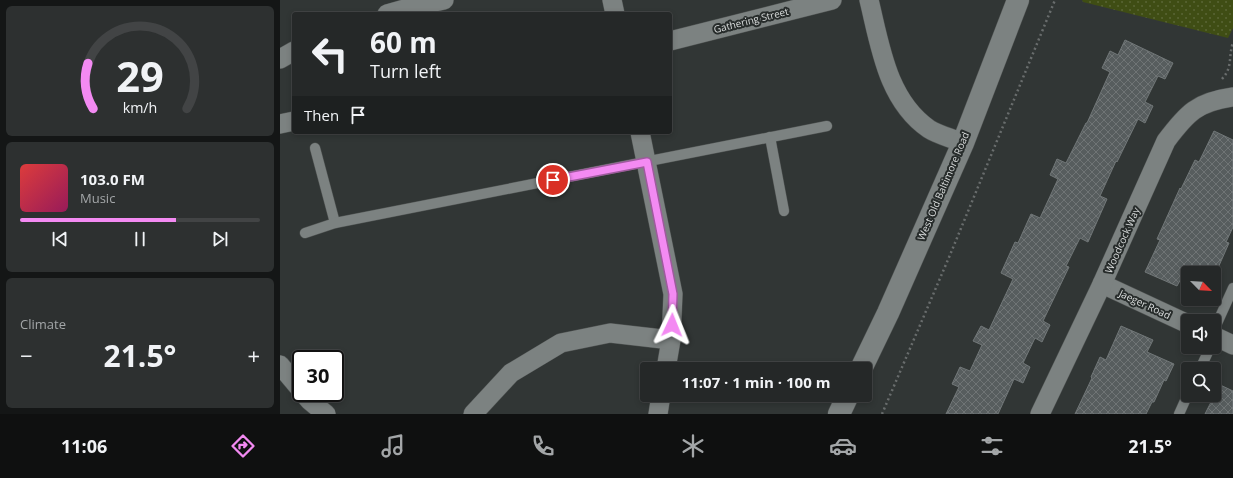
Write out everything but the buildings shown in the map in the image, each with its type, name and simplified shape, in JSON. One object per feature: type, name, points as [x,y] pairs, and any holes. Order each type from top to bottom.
[{"type":"street","points":[[394,12],[444,0]]},
{"type":"street","points":[[612,0],[615,12]]},
{"type":"street","name":"Gathering Street","points":[[672,40],[832,0]]},
{"type":"street","points":[[869,0],[887,70],[906,107],[929,129],[963,143]]},
{"type":"street","name":"West Old Baltimore Road","points":[[864,362],[888,313],[963,143],[1018,0]]},
{"type":"street","points":[[280,59],[292,52]]},
{"type":"street","name":"Woodcock Way","points":[[1040,414],[1102,284],[1166,141],[1179,124],[1194,110],[1211,101],[1233,97]]},
{"type":"street","points":[[280,124],[292,121]]},
{"type":"street","points":[[640,134],[673,294],[671,340],[667,362]]},
{"type":"street","name":"Jaeger Road","points":[[1102,284],[1181,321]]},
{"type":"street","points":[[473,414],[511,373],[561,343],[610,333],[671,340]]},
{"type":"street","points":[[1221,339],[1233,345]]},
{"type":"street","points":[[280,364],[292,379]]},
{"type":"street","points":[[311,402],[326,414]]},
{"type":"street","points":[[658,414],[660,402]]},
{"type":"street","points":[[838,414],[844,402]]},
{"type":"lane","points":[[305,233],[335,223],[827,126]]},
{"type":"lane","points":[[770,137],[784,211]]},
{"type":"lane","points":[[314,148],[335,223]]},
{"type":"lane","points":[[1221,315],[1233,288]]},
{"type":"lane","points":[[1179,414],[1184,402]]},
{"type":"path","points":[[882,414],[950,255],[1055,0]]},
{"type":"path","points":[[1220,80],[1228,73],[1230,68],[1230,51],[1233,42]]},
{"type":"path","points":[[1230,68],[1233,72]]},
{"type":"green space","points":[[1082,0],[1233,0],[1233,28],[1228,38],[1083,2]]},
{"type":"route","points":[[553,180],[647,162],[673,294],[672,325]]}]
